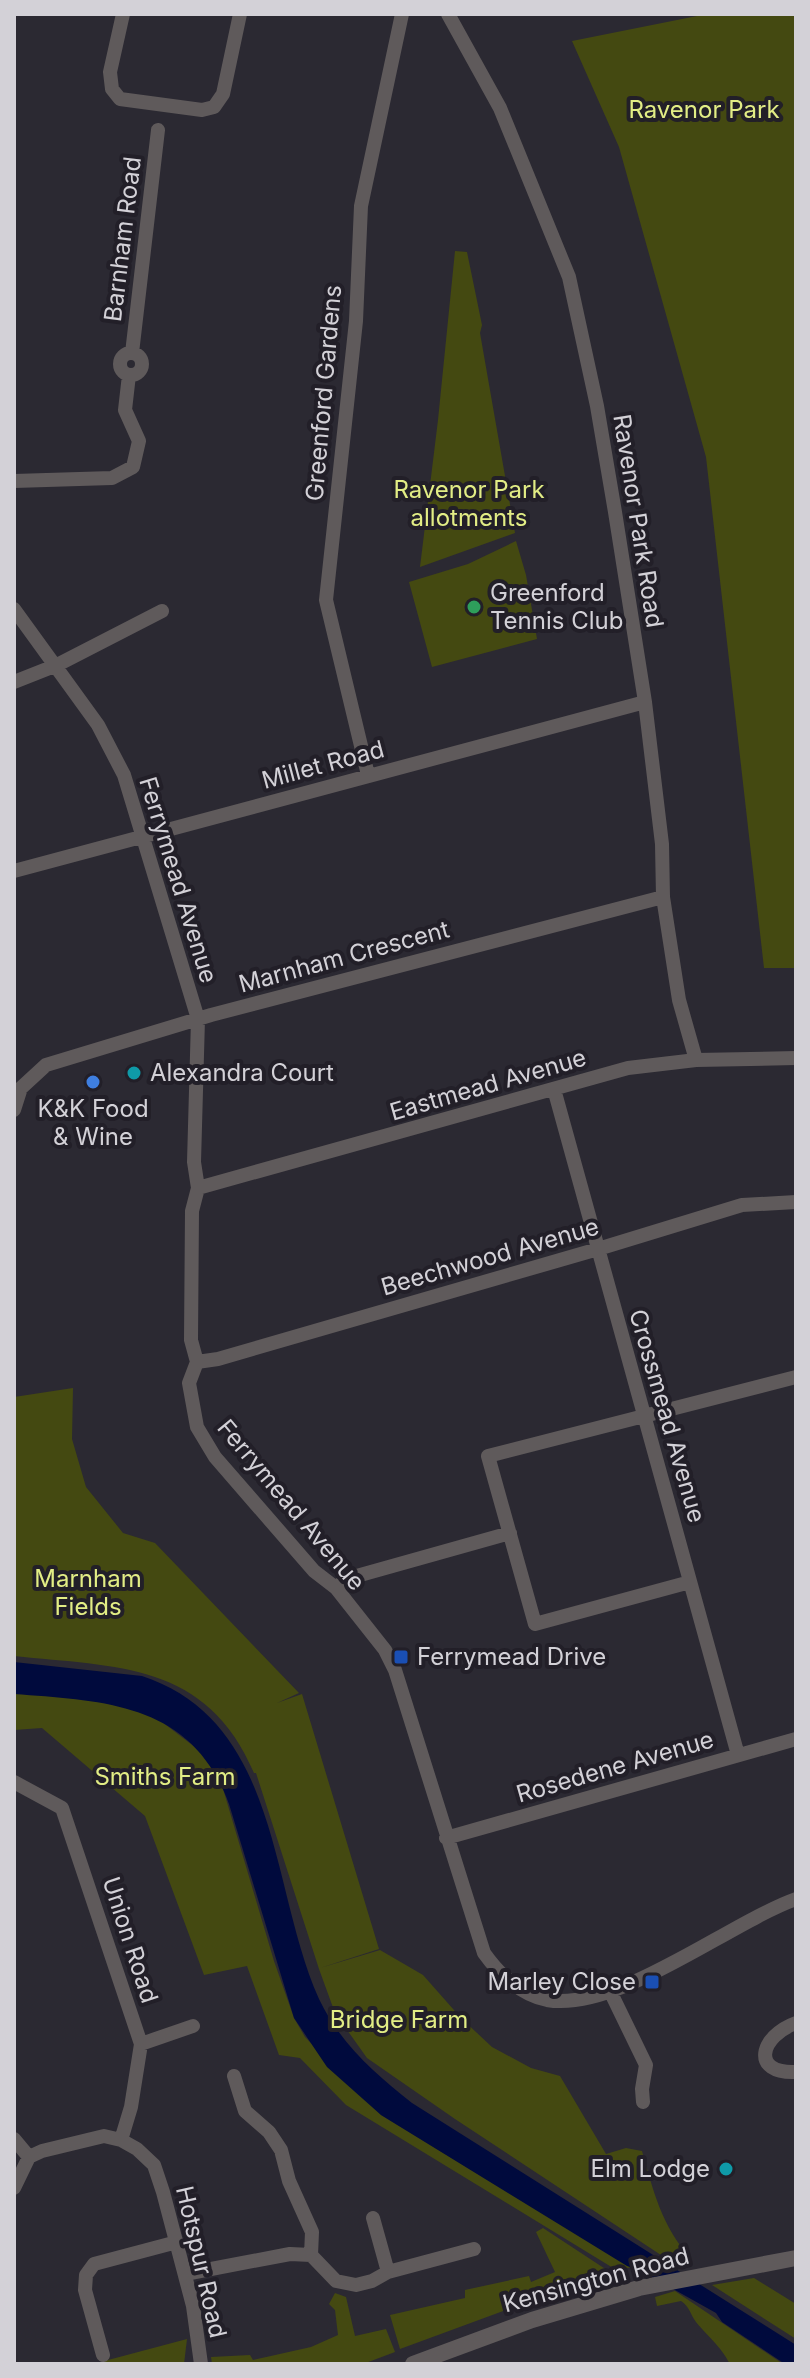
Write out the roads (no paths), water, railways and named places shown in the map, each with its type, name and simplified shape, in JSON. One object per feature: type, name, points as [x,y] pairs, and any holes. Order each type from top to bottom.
[{"type":"street","points":[[123,14],[110,72],[112,89],[120,99],[202,110],[214,107],[223,94],[240,14]]},
{"type":"street","name":"Greenford Gardens","points":[[368,775],[326,600],[356,321],[361,206],[402,14]]},
{"type":"street","name":"Ravenor Park Road","points":[[448,14],[500,108],[569,277],[597,406],[645,702],[662,844],[663,897],[679,1000],[696,1060]]},
{"type":"street","name":"Barnham Road","points":[[14,481],[112,478],[133,467],[139,441],[125,410],[129,375],[121,368],[120,361],[124,355],[132,353],[158,130]]},
{"type":"street","name":"Ferrymead Avenue","points":[[14,609],[98,725],[124,775],[198,1019],[194,1162],[198,1188],[192,1211],[191,1340],[197,1362],[189,1383],[192,1410],[204,1443],[314,1571],[336,1588],[385,1650],[395,1670],[484,1953],[515,1985],[545,1999],[576,2000],[611,1993],[741,1923],[796,1899]]},
{"type":"street","points":[[14,682],[57,665],[162,611]]},
{"type":"street","name":"Millet Road","points":[[14,871],[645,702]]},
{"type":"street","name":"Marnham Crescent","points":[[14,1110],[21,1088],[46,1065],[198,1019],[663,897]]},
{"type":"street","name":"Eastmead Avenue","points":[[198,1188],[628,1068],[696,1060],[796,1058]]},
{"type":"street","name":"Crossmead Avenue","points":[[554,1089],[738,1755]]},
{"type":"street","name":"Beechwood Avenue","points":[[197,1362],[218,1359],[742,1205],[796,1202]]},
{"type":"street","points":[[690,1582],[535,1624],[488,1456],[796,1377]]},
{"type":"street","points":[[336,1588],[346,1579],[510,1533]]},
{"type":"street","name":"Rosedene Avenue","points":[[446,1838],[796,1739]]},
{"type":"street","name":"Union Road","points":[[14,1782],[62,1808],[141,2044],[131,2107],[121,2140]]},
{"type":"street","points":[[611,1993],[646,2065],[643,2102]]},
{"type":"street","points":[[796,2023],[775,2034],[766,2044],[764,2054],[768,2064],[779,2070],[796,2072]]},
{"type":"street","points":[[141,2044],[193,2026]]},
{"type":"street","points":[[234,2076],[245,2111],[269,2132],[281,2150],[289,2181],[312,2232],[311,2255]]},
{"type":"street","points":[[14,2188],[29,2157],[42,2151],[104,2136],[121,2140]]},
{"type":"street","points":[[14,2139],[29,2157]]},
{"type":"street","name":"Hotspur Road","points":[[121,2140],[137,2149],[154,2165],[185,2274],[199,2335],[201,2364]]},
{"type":"street","points":[[373,2218],[388,2272]]},
{"type":"street","points":[[103,2355],[85,2290],[86,2275],[94,2264],[177,2242]]},
{"type":"street","points":[[185,2274],[290,2254],[311,2255],[336,2281],[346,2285],[363,2284],[388,2272],[474,2249]]},
{"type":"street","name":"Kensington Road","points":[[413,2364],[440,2359],[532,2320],[639,2288],[796,2258]]},
{"type":"place","name":"Greenford Tennis Club","points":[[474,607]]},
{"type":"place","name":"Alexandra Court","points":[[134,1073]]},
{"type":"place","name":"K&K Food & Wine","points":[[93,1082]]},
{"type":"place","name":"Ferrymead Drive","points":[[401,1657]]},
{"type":"place","name":"Marley Close","points":[[652,1982]]},
{"type":"place","name":"Elm Lodge","points":[[726,2169]]},
{"type":"park label","name":"Ravenor Park","points":[[704,110]]},
{"type":"park label","name":"Ravenor Park allotments","points":[[469,504]]},
{"type":"park label","name":"Marnham Fields","points":[[88,1593]]},
{"type":"park label","name":"Smiths Farm","points":[[165,1777]]},
{"type":"park label","name":"Bridge Farm","points":[[399,2020]]}]
